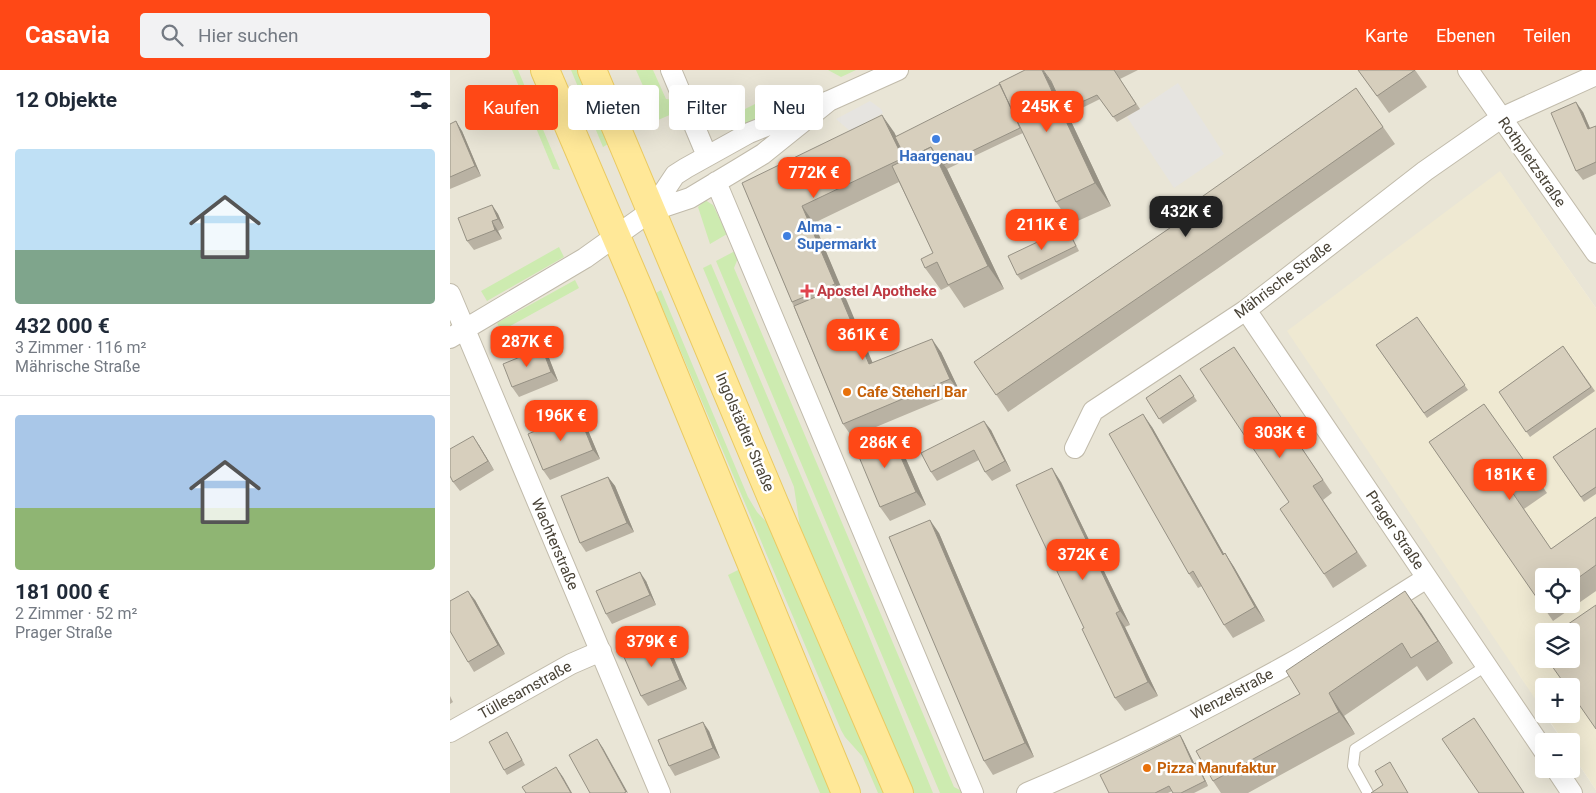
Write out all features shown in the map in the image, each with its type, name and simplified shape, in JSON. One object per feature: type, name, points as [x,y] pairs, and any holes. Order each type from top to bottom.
[{"type":"main road","points":[[545,70],[616,236],[846,793]]},
{"type":"main road","name":"Ingolstädter Straße","points":[[592,70],[899,793]]},
{"type":"street","points":[[671,70],[707,156]]},
{"type":"street","points":[[651,211],[675,175],[707,156],[749,133],[829,102],[898,70]]},
{"type":"street","name":"Rothpletzstraße","points":[[1468,70],[1596,253]]},
{"type":"street","name":"Mährische Straße","points":[[1075,448],[1093,410],[1246,310],[1425,171],[1501,118],[1596,75]]},
{"type":"street","points":[[457,334],[566,270],[651,211],[686,200],[763,154],[829,102]]},
{"type":"street","points":[[716,182],[973,793]]},
{"type":"street","name":"Wachterstraße","points":[[450,294],[457,334],[600,651],[660,793]]},
{"type":"street","name":"Prager Straße","points":[[1246,310],[1535,738]]},
{"type":"street","name":"Wenzelstraße","points":[[1028,793],[1068,776],[1177,723],[1290,664],[1427,578]]},
{"type":"street","name":"Tüllesamstraße","points":[[450,732],[571,664],[600,651]]},
{"type":"street","points":[[1562,778],[1572,793]]},
{"type":"lane","points":[[1368,793],[1353,766],[1356,749],[1486,666]]},
{"type":"shaded area","points":[[450,70],[1596,70],[1596,308],[1500,172],[1537,623],[1535,623],[1535,668],[1540,668],[1541,678],[1535,678],[1535,723],[1550,723],[1557,733],[1535,733],[1535,778],[1580,778],[1580,766],[1596,790],[1596,793],[450,793]]},
{"type":"shaded area","points":[[1178,83],[1224,154],[1174,188],[1127,117]]},
{"type":"shaded area","points":[[870,101],[881,109],[883,113],[850,131],[836,119]]},
{"type":"shaded area","points":[[1500,171],[1596,308],[1596,790],[1580,766],[1580,733],[1558,733],[1551,723],[1580,723],[1580,678],[1535,678],[1535,699],[1287,331]]},
{"type":"green space","points":[[512,70],[518,70],[524,85],[518,85]]},
{"type":"green space","points":[[571,70],[577,70],[583,85],[577,85]]},
{"type":"green space","points":[[636,70],[653,70],[666,99],[669,99],[669,115],[659,120],[659,85],[643,85]]},
{"type":"green space","points":[[828,70],[856,70],[841,77]]},
{"type":"green space","points":[[755,104],[755,120],[745,125],[745,109]]},
{"type":"green space","points":[[537,130],[543,130],[560,170],[553,169]]},
{"type":"green space","points":[[596,130],[602,130],[608,144],[603,147]]},
{"type":"green space","points":[[705,200],[713,205],[727,234],[710,244],[698,207]]},
{"type":"green space","points":[[559,247],[564,257],[487,301],[481,291]]},
{"type":"green space","points":[[735,251],[738,258],[734,268],[954,787],[962,793],[940,793],[716,261]]},
{"type":"green space","points":[[711,264],[864,624],[933,793],[913,793],[800,527],[794,487],[703,268]]},
{"type":"green space","points":[[575,280],[579,288],[501,331],[497,323]]},
{"type":"green space","points":[[661,290],[748,497],[757,512],[775,531],[885,793],[878,793],[862,756],[841,730],[656,293]]},
{"type":"green space","points":[[744,567],[838,793],[820,793],[728,575]]},
{"type":"building","points":[[1025,70],[1042,70],[1095,183],[1056,202],[999,83]]},
{"type":"building","points":[[1043,70],[1114,70],[1136,104],[1113,117],[1097,95],[1064,110],[1051,81]]},
{"type":"building","points":[[1358,70],[1415,70],[1377,96]]},
{"type":"building","points":[[1000,84],[1020,128],[943,165],[931,147],[906,159],[895,137]]},
{"type":"building","points":[[1356,88],[1383,127],[996,395],[974,362],[1183,219],[1179,213]]},
{"type":"building","points":[[1576,102],[1588,129],[1596,126],[1596,162],[1576,171],[1551,113]]},
{"type":"building","points":[[882,115],[903,158],[802,206],[835,284],[792,302],[742,183]]},
{"type":"building","points":[[456,121],[475,166],[450,177],[450,124]]},
{"type":"building","points":[[931,147],[988,266],[948,285],[937,262],[925,268],[921,259],[933,253],[892,166]]},
{"type":"building","points":[[492,205],[498,219],[492,221],[495,230],[467,241],[458,218]]},
{"type":"building","points":[[1067,228],[1076,246],[1017,275],[1008,256]]},
{"type":"building","points":[[837,288],[869,364],[932,339],[950,379],[843,424],[794,306]]},
{"type":"building","points":[[1417,317],[1465,385],[1424,413],[1376,345]]},
{"type":"building","points":[[1563,346],[1591,387],[1526,432],[1499,392]]},
{"type":"building","points":[[1234,347],[1323,480],[1313,486],[1357,552],[1324,574],[1280,509],[1289,502],[1200,369]]},
{"type":"building","points":[[542,348],[551,372],[512,387],[503,364]]},
{"type":"building","points":[[1180,375],[1194,396],[1159,419],[1146,398]]},
{"type":"building","points":[[1484,404],[1535,476],[1512,492],[1551,549],[1596,517],[1596,565],[1580,577],[1580,568],[1535,568],[1535,595],[1429,442]]},
{"type":"building","points":[[578,413],[593,450],[543,470],[528,434]]},
{"type":"building","points":[[1143,414],[1223,555],[1225,553],[1255,607],[1224,625],[1193,571],[1189,574],[1109,434]]},
{"type":"building","points":[[984,421],[1005,461],[985,472],[974,450],[931,472],[921,453]]},
{"type":"building","points":[[1596,428],[1596,487],[1581,497],[1553,457]]},
{"type":"building","points":[[889,430],[916,492],[880,507],[854,445]]},
{"type":"building","points":[[473,436],[488,461],[453,482],[450,476],[450,449]]},
{"type":"building","points":[[1052,468],[1120,611],[1116,613],[1148,682],[1115,698],[1016,485]]},
{"type":"building","points":[[608,477],[627,523],[580,543],[561,496]]},
{"type":"building","points":[[930,520],[1025,743],[984,761],[889,537]]},
{"type":"building","points":[[640,572],[650,595],[606,614],[596,591]]},
{"type":"building","points":[[468,591],[498,645],[468,662],[450,631],[450,601]]},
{"type":"building","points":[[1405,591],[1438,641],[1411,658],[1402,643],[1329,693],[1339,712],[1213,781],[1196,751],[1300,694],[1286,671]]},
{"type":"building","points":[[1596,605],[1596,729],[1580,706],[1580,678],[1560,678],[1553,668],[1580,668],[1580,623],[1570,623]]},
{"type":"building","points":[[663,640],[680,680],[641,696],[624,657]]},
{"type":"building","points":[[1474,718],[1524,793],[1479,793],[1442,739]]},
{"type":"building","points":[[703,722],[713,748],[669,766],[658,740]]},
{"type":"building","points":[[507,732],[522,760],[504,770],[489,742]]},
{"type":"building","points":[[1180,735],[1193,764],[1196,763],[1205,781],[1181,793],[1173,793],[1169,786],[1155,793],[1109,793],[1100,775]]},
{"type":"building","points":[[597,739],[626,792],[590,793],[569,755]]},
{"type":"building","points":[[1390,762],[1408,793],[1371,793],[1383,785],[1375,771]]},
{"type":"building","points":[[556,767],[571,793],[526,793],[522,787]]},
{"type":"place","name":"Haargenau","points":[[936,139]]},
{"type":"place","name":"Alma - Supermarkt","points":[[787,236]]},
{"type":"place","name":"Apostel Apotheke","points":[[807,291]]},
{"type":"place","name":"Cafe Steherl Bar","points":[[847,392]]},
{"type":"place","name":"Pizza Manufaktur","points":[[1147,768]]}]
